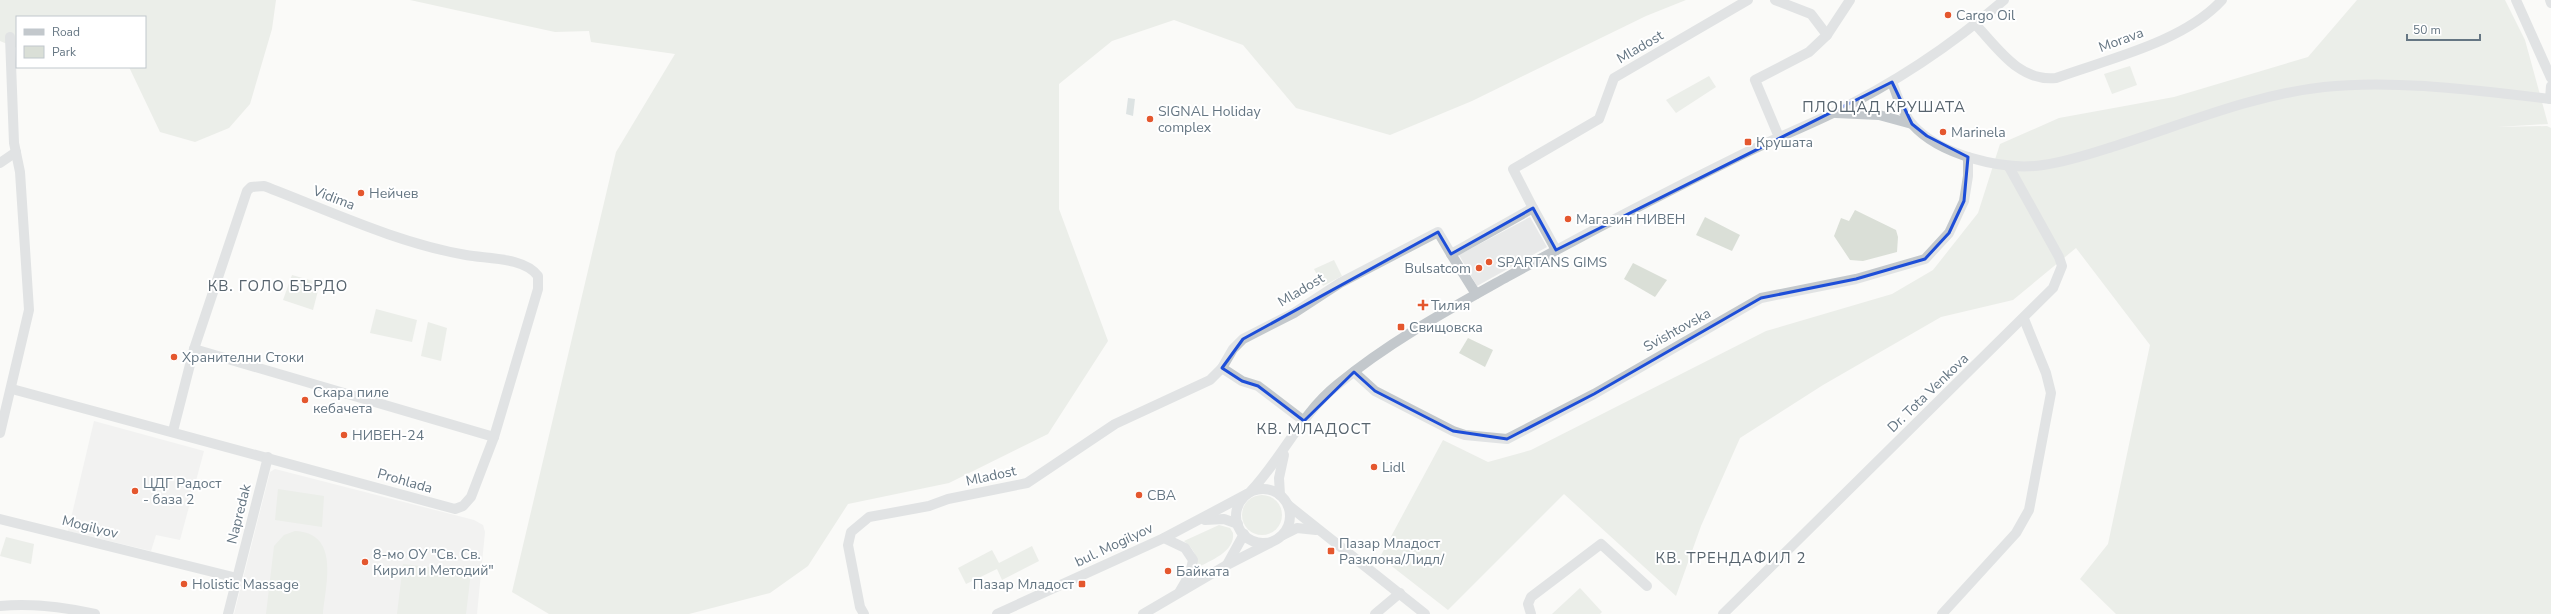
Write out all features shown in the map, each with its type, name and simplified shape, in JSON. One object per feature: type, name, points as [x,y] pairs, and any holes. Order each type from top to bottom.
[{"type":"street","name":"Mladost","points":[[1533,208],[1513,169],[1599,119],[1614,78],[1748,0]]},
{"type":"street","points":[[1775,0],[1811,14],[1827,36]]},
{"type":"street","points":[[1779,137],[1755,80],[1809,52],[1827,36],[1850,0]]},
{"type":"street","points":[[1288,505],[1290,521],[1278,538],[1261,542],[1244,534],[1238,524],[1238,508],[1249,493],[1285,449],[1304,421],[1335,387],[1354,372],[1425,324],[1556,250],[1779,137],[1834,113],[1892,82],[1928,59],[2004,0]]},
{"type":"street","name":"Morava","points":[[1975,24],[2020,70],[2039,78],[2063,75],[2177,34],[2203,18],[2222,0]]},
{"type":"street","points":[[2516,0],[2551,78]]},
{"type":"street","points":[[2550,0],[2551,4]]},
{"type":"street","points":[[0,433],[12,389],[29,310],[26,242],[20,172],[16,152],[10,37]]},
{"type":"street","points":[[1892,82],[1912,124]]},
{"type":"street","points":[[1834,113],[1868,113],[1912,124],[1927,136],[1968,157],[2008,167],[2043,165],[2079,157],[2236,106],[2282,93],[2325,87],[2383,86],[2550,99],[2551,86]]},
{"type":"street","points":[[0,162],[16,152]]},
{"type":"street","name":"Svishtovska","points":[[1354,372],[1375,391],[1453,431],[1465,435],[1507,439],[1594,394],[1761,298],[1856,279],[1925,259],[1949,233],[1964,201],[1968,176],[1968,157]]},
{"type":"street","name":"Dr. Tota Venkova","points":[[1730,612],[2024,319],[2053,288],[2062,266],[2008,167]]},
{"type":"street","name":"Vidima","points":[[173,431],[194,350],[247,191],[251,187],[264,186],[383,232],[455,253],[525,265],[534,271],[538,276],[538,289],[494,437]]},
{"type":"street","points":[[1476,294],[1451,254],[1533,208],[1556,250]]},
{"type":"street","name":"Mladost","points":[[864,614],[860,607],[848,545],[851,532],[859,523],[868,517],[929,506],[948,499],[1027,482],[1115,424],[1210,380],[1222,368],[1233,349],[1242,339],[1294,312],[1340,283],[1438,232],[1451,254]]},
{"type":"street","points":[[1942,614],[2016,533],[2029,510],[2051,393],[2046,373],[2024,319]]},
{"type":"street","points":[[194,350],[494,437]]},
{"type":"street","points":[[1222,368],[1242,381],[1258,386],[1304,421]]},
{"type":"street","name":"Prohlada","points":[[12,389],[173,431],[455,509],[463,506],[472,497],[494,437]]},
{"type":"street","points":[[1280,495],[1279,478],[1285,449]]},
{"type":"street","name":"Napredak","points":[[228,614],[268,457]]},
{"type":"street","points":[[1249,493],[1268,489],[1280,495],[1288,505],[1318,531],[1400,593],[1425,614]]},
{"type":"street","name":"bul. Mogilyov","points":[[997,614],[1164,538],[1199,521],[1249,493]]},
{"type":"street","name":"bul. Mogilyov","points":[[1199,521],[1217,518],[1238,524]]},
{"type":"street","name":"Mogilyov","points":[[0,519],[237,578]]},
{"type":"street","points":[[1143,614],[1225,566],[1297,528],[1318,531]]},
{"type":"street","points":[[1225,566],[1236,551],[1244,534]]},
{"type":"street","points":[[1164,538],[1185,548],[1193,560],[1190,574],[1178,594]]},
{"type":"street","points":[[1530,609],[1531,597],[1601,544],[1647,586]]},
{"type":"street","points":[[1375,614],[1400,593]]},
{"type":"street","points":[[0,606],[28,604],[69,608],[95,614]]},
{"type":"highlighted area","points":[[1892,82],[1912,124],[1927,136],[1968,157],[1964,201],[1949,233],[1925,259],[1856,279],[1761,298],[1594,394],[1507,439],[1453,431],[1375,391],[1354,372],[1304,421],[1258,386],[1242,381],[1222,368],[1243,339],[1424,239],[1438,232],[1451,254],[1533,208],[1556,250]]},
{"type":"shaded area","points":[[1128,98],[1135,99],[1133,116],[1126,114]]},
{"type":"shaded area","points":[[1530,217],[1547,247],[1477,286],[1459,255]]},
{"type":"shaded area","name":"ЦДГ Радост - база 2","points":[[94,421],[204,451],[180,540],[156,535],[151,551],[68,531]]},
{"type":"shaded area","name":"8-мо ОУ \"Св. Св. Кирил и Методий\"","points":[[275,469],[474,520],[483,525],[485,532],[477,614],[234,614],[270,472]]},
{"type":"green space","points":[[0,0],[276,0],[272,29],[250,104],[229,128],[195,142],[160,132],[129,68],[146,68],[146,16],[16,16],[16,48],[0,41]]},
{"type":"green space","points":[[410,0],[1686,0],[1646,16],[1472,101],[1390,135],[1296,108],[1243,45],[1174,20],[1112,41],[1059,84],[1059,209],[1108,341],[1048,434],[949,483],[848,504],[808,566],[770,593],[689,614],[549,614],[512,592],[616,152],[675,54],[591,42],[589,31],[555,32]]},
{"type":"green space","points":[[2357,0],[2505,0],[2525,40],[2548,124],[2497,127],[2547,126],[2551,128],[2551,614],[2116,614],[2080,579],[2108,544],[2150,345],[2076,248],[2013,300],[1941,317],[1823,385],[1740,438],[1701,526],[1676,596],[1564,494],[1448,610],[1380,557],[1443,440],[1488,462],[1531,450],[1766,331],[1892,294],[1933,270],[1978,213],[2000,144],[2059,118],[2174,97],[2308,57]]},
{"type":"green space","points":[[2130,66],[2137,85],[2112,94],[2104,74]]},
{"type":"green space","points":[[1709,76],[1716,87],[1676,113],[1666,100]]},
{"type":"green space","points":[[1855,210],[1896,230],[1898,237],[1897,252],[1863,261],[1850,260],[1834,236],[1841,218],[1849,221]]},
{"type":"green space","points":[[1705,217],[1740,235],[1732,251],[1696,235]]},
{"type":"green space","points":[[1334,260],[1342,276],[1323,286],[1314,269]]},
{"type":"green space","points":[[1633,263],[1667,280],[1655,297],[1624,279]]},
{"type":"green space","points":[[292,275],[320,283],[313,310],[283,300]]},
{"type":"green space","points":[[376,309],[417,320],[412,342],[370,333]]},
{"type":"green space","points":[[428,322],[447,328],[441,361],[421,356]]},
{"type":"green space","points":[[1468,338],[1493,350],[1485,367],[1459,353]]},
{"type":"green space","points":[[278,489],[324,496],[322,527],[275,520]]},
{"type":"green space","points":[[1266,495],[1273,498],[1279,504],[1282,515],[1281,523],[1273,532],[1266,535],[1258,535],[1251,532],[1243,523],[1242,511],[1245,504],[1254,496]]},
{"type":"green space","points":[[1219,525],[1230,528],[1233,533],[1233,540],[1221,555],[1197,568],[1194,553],[1184,541]]},
{"type":"green space","points":[[295,531],[309,534],[319,540],[324,550],[327,562],[327,575],[323,614],[266,614],[274,546],[284,535]]},
{"type":"green space","points":[[6,537],[34,544],[31,564],[0,556]]},
{"type":"green space","points":[[1032,546],[1039,561],[1002,580],[997,569],[966,584],[958,568],[992,550],[999,563]]},
{"type":"green space","points":[[403,564],[471,572],[466,614],[397,614]]},
{"type":"green space","points":[[1580,588],[1602,612],[1600,614],[1552,614]]},
{"type":"place","name":"Cargo Oil","points":[[1948,15]]},
{"type":"place","name":"SIGNAL Holiday complex","points":[[1150,119]]},
{"type":"place","name":"Marinela","points":[[1943,132]]},
{"type":"place","name":"Крушата","points":[[1748,142]]},
{"type":"place","name":"Нейчев","points":[[361,193]]},
{"type":"place","name":"Магазин НИВЕН","points":[[1568,219]]},
{"type":"place","name":"SPARTANS GIMS","points":[[1489,262]]},
{"type":"place","name":"Bulsatcom","points":[[1479,268]]},
{"type":"place","name":"Тилия","points":[[1423,305]]},
{"type":"place","name":"Свищовска","points":[[1401,327]]},
{"type":"place","name":"Хранителни Стоки","points":[[174,357]]},
{"type":"place","name":"Скара пиле кебачета","points":[[305,400]]},
{"type":"place","name":"НИВЕН-24","points":[[344,435]]},
{"type":"place","name":"Lidl","points":[[1374,467]]},
{"type":"place","name":"ЦДГ Радост - база 2","points":[[135,491]]},
{"type":"place","name":"CBA","points":[[1139,495]]},
{"type":"place","name":"Пазар Младост Разклона/Лидл/","points":[[1331,551]]},
{"type":"place","name":"8-мо ОУ \"Св. Св. Кирил и Методий\"","points":[[365,562]]},
{"type":"place","name":"Байката","points":[[1168,571]]},
{"type":"place","name":"Holistic Massage","points":[[184,584]]},
{"type":"place","name":"Пазар Младост","points":[[1082,584]]},
{"type":"district","name":"ПЛОЩАД КРУШАТА","points":[[1884,107]]},
{"type":"district","name":"КВ. ГОЛО БЪРДО","points":[[278,286]]},
{"type":"district","name":"КВ. МЛАДОСТ","points":[[1314,429]]},
{"type":"district","name":"КВ. ТРЕНДАФИЛ 2","points":[[1731,558]]}]
